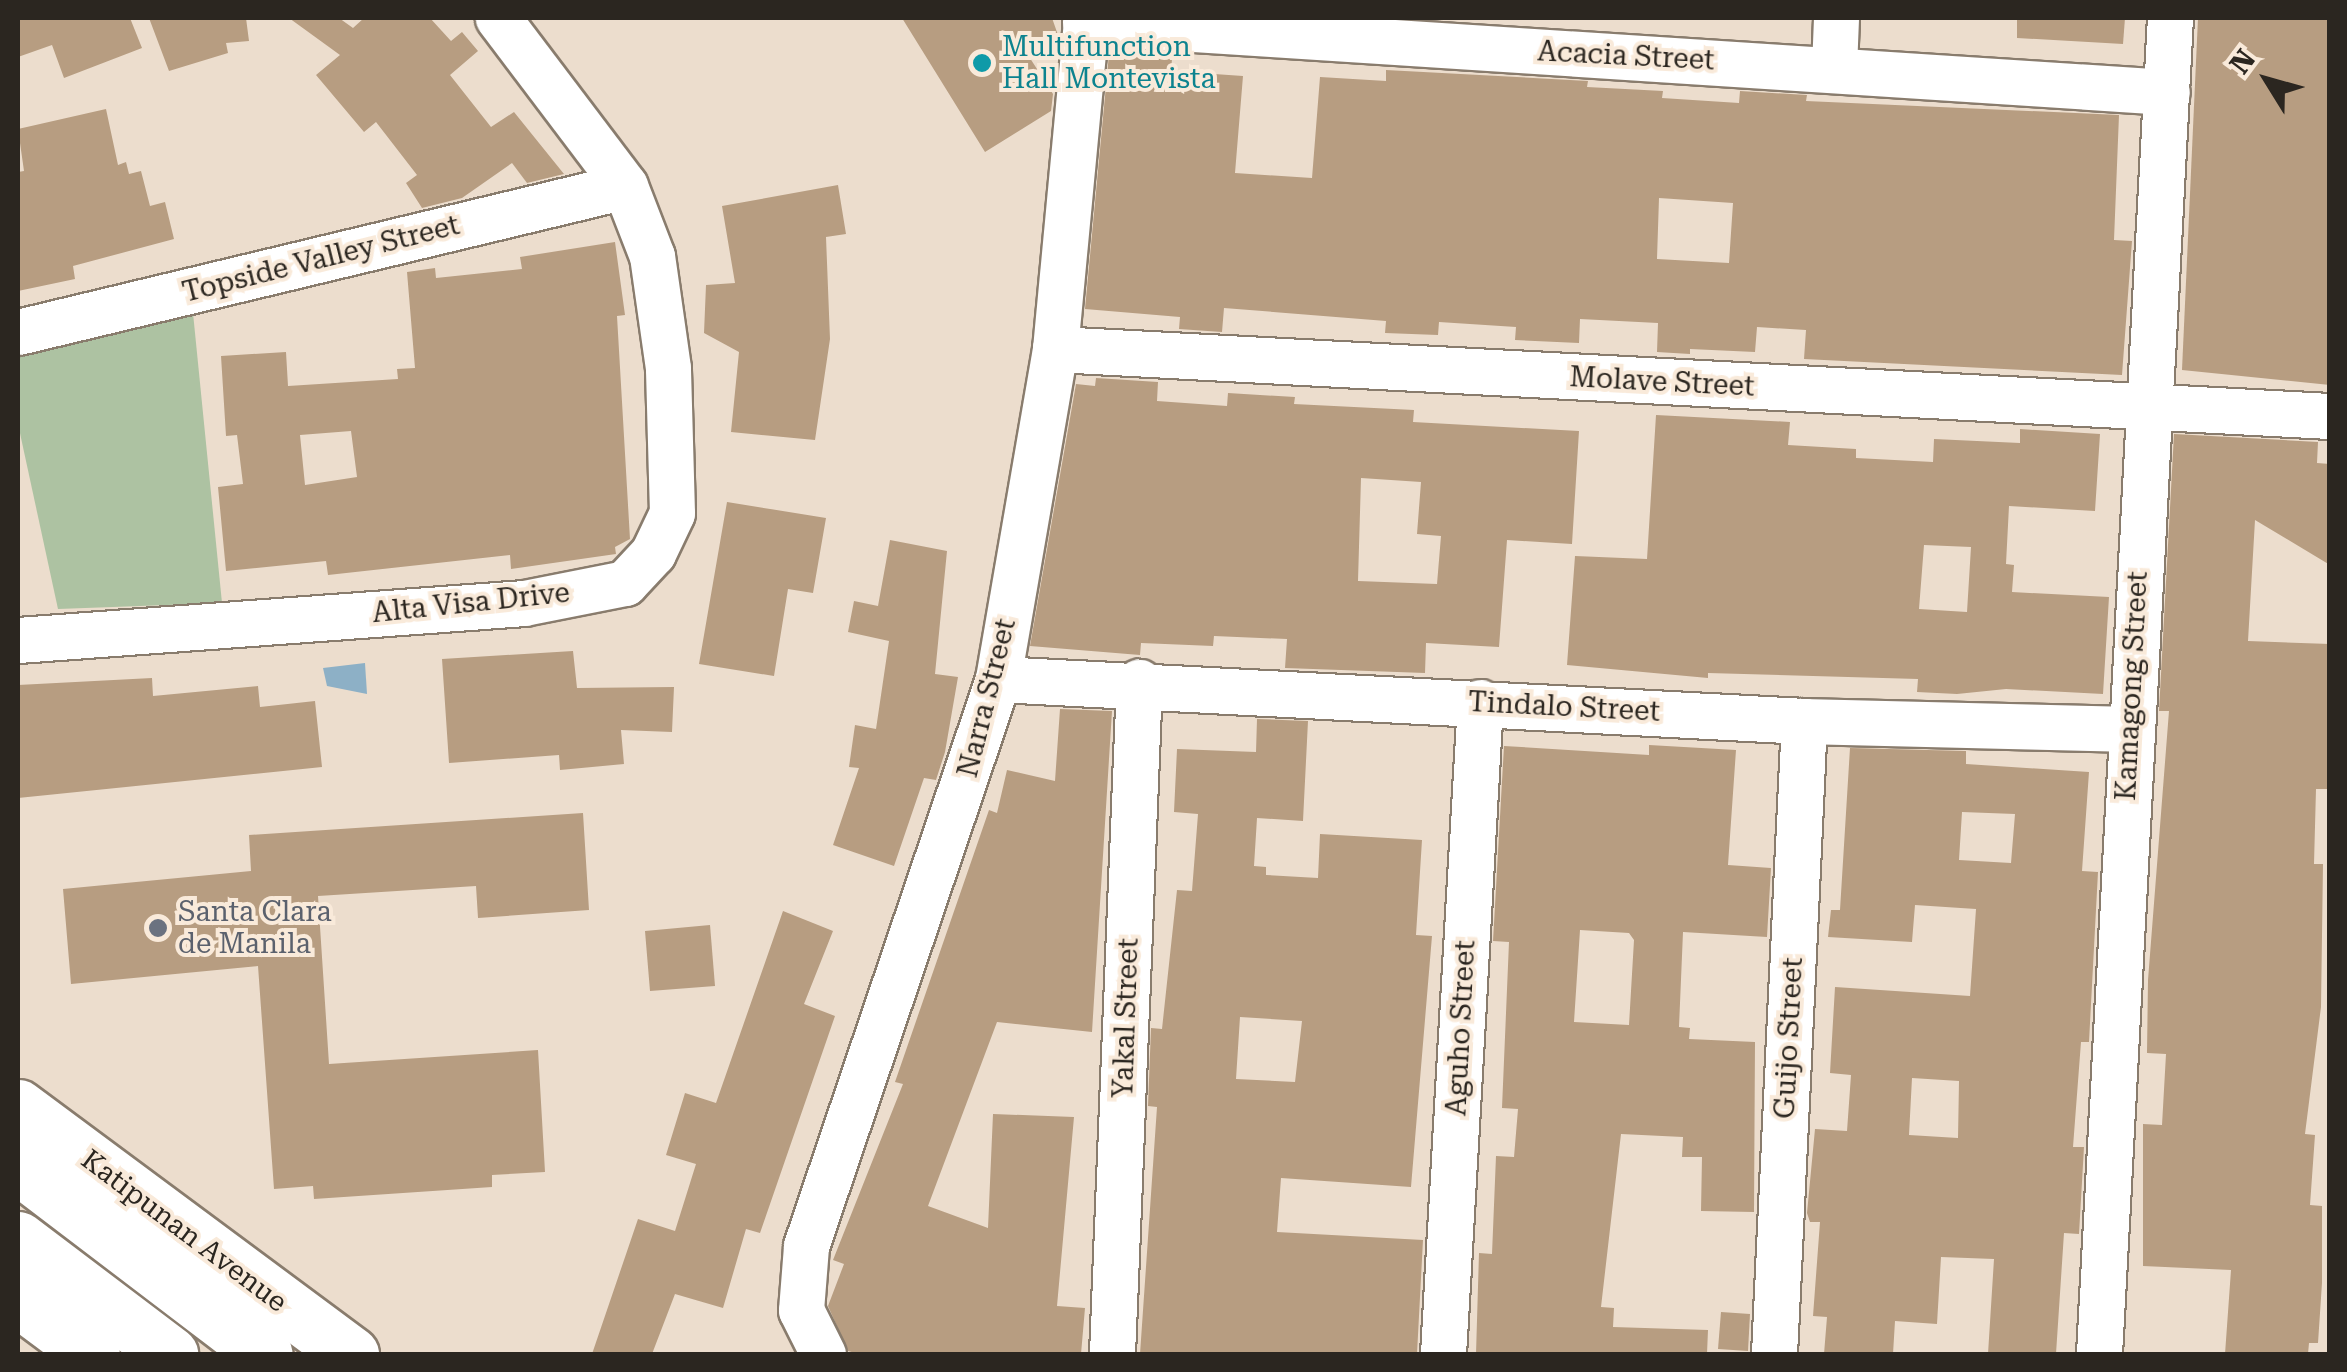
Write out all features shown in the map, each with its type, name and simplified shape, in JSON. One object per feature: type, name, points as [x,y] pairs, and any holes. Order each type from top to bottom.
[{"type":"main road","name":"Katipunan Avenue","points":[[18,1107],[351,1354]]},
{"type":"main road","name":"Katipunan Avenue","points":[[18,1166],[265,1354]]},
{"type":"main road","points":[[18,1239],[170,1354]]},
{"type":"main road","points":[[18,1299],[92,1354]]},
{"type":"street","name":"Alta Visa Drive","points":[[18,640],[524,603],[625,583],[653,553],[672,514],[662,330],[652,256],[626,186],[498,18]]},
{"type":"street","points":[[1834,68],[1836,18]]},
{"type":"street","name":"Kamagong Street","points":[[2099,1354],[2145,408],[2170,18]]},
{"type":"street","name":"Acacia Street","points":[[1084,19],[1446,31],[1834,68],[2167,92]]},
{"type":"street","name":"Narra Street","points":[[823,1354],[801,1310],[806,1246],[998,679],[1056,349],[1084,19]]},
{"type":"street","name":"Topside Valley Street","points":[[18,332],[626,186]]},
{"type":"street","name":"Molave Street","points":[[1056,349],[2330,416]]},
{"type":"street","name":"Tindalo Street","points":[[998,679],[1139,682],[1804,720],[2130,729]]},
{"type":"street","name":"Yakal Street","points":[[1112,1354],[1139,682]]},
{"type":"street","name":"Aguho Street","points":[[1442,1354],[1480,702]]},
{"type":"street","name":"Guijo Street","points":[[1774,1354],[1804,720]]},
{"type":"green space","points":[[192,303],[222,603],[58,609],[18,424],[18,342]]},
{"type":"water","points":[[365,663],[367,694],[327,686],[323,668]]},
{"type":"building","points":[[18,18],[130,18],[142,48],[64,78],[52,45],[18,57]]},
{"type":"building","points":[[149,18],[246,18],[249,41],[226,43],[228,53],[169,71]]},
{"type":"building","points":[[289,18],[339,18],[353,28],[364,18],[430,18],[451,41],[462,32],[478,51],[450,75],[491,127],[514,112],[564,174],[527,183],[512,163],[462,198],[422,208],[406,183],[417,175],[376,122],[364,132],[316,75],[340,55]]},
{"type":"building","name":"Multifunction Hall Montevista","points":[[902,18],[1052,18],[1058,35],[1028,55],[1053,94],[1051,111],[985,152]]},
{"type":"building","points":[[2017,18],[2125,18],[2123,44],[2017,38]]},
{"type":"building","points":[[2198,18],[2330,18],[2330,385],[2182,370]]},
{"type":"building","points":[[1109,54],[1172,59],[1171,71],[1243,76],[1235,173],[1312,178],[1320,77],[1386,81],[1386,70],[1588,81],[1587,87],[1663,91],[1662,98],[1739,103],[1740,91],[1807,95],[1806,101],[2119,115],[2114,240],[2132,241],[2122,375],[1804,359],[1806,330],[1757,327],[1755,352],[1690,349],[1690,354],[1657,352],[1658,323],[1580,319],[1579,343],[1515,340],[1516,327],[1439,322],[1438,335],[1385,333],[1386,321],[1224,308],[1222,332],[1179,329],[1180,317],[1085,309]],"holes":[[[1659,198],[1733,203],[1729,263],[1657,259]]]},
{"type":"building","points":[[106,109],[118,165],[126,162],[129,174],[141,171],[150,206],[165,202],[174,239],[73,266],[75,279],[18,291],[18,172],[24,171],[18,129]]},
{"type":"building","points":[[838,185],[846,234],[826,237],[830,339],[815,440],[731,432],[739,352],[704,333],[706,285],[735,283],[722,206]]},
{"type":"building","points":[[615,242],[625,315],[617,316],[630,539],[615,547],[616,554],[511,569],[510,555],[328,575],[326,561],[226,571],[218,487],[243,484],[237,435],[226,436],[221,356],[286,352],[288,386],[398,379],[397,369],[415,368],[407,272],[435,268],[436,278],[522,269],[520,257]],"holes":[[[351,431],[357,477],[305,485],[300,435]]]},
{"type":"building","points":[[1096,378],[1158,382],[1157,401],[1227,406],[1228,393],[1295,397],[1294,404],[1414,410],[1413,422],[1579,431],[1572,544],[1507,540],[1499,647],[1426,643],[1425,673],[1285,668],[1287,639],[1214,636],[1213,646],[1141,643],[1140,655],[1030,646],[1076,384],[1095,386]],"holes":[[[1361,478],[1421,482],[1417,534],[1441,536],[1437,584],[1358,581]]]},
{"type":"building","points":[[1656,415],[1790,422],[1788,445],[1856,449],[1856,458],[1933,462],[1934,439],[2020,443],[2020,429],[2100,434],[2095,511],[2009,506],[2006,564],[2014,565],[2012,592],[2109,597],[2103,694],[2006,689],[1957,694],[1917,692],[1918,679],[1708,673],[1708,678],[1567,665],[1575,556],[1647,559]],"holes":[[[1924,545],[1971,547],[1967,612],[1919,609]]]},
{"type":"building","points":[[2174,434],[2318,442],[2317,463],[2330,464],[2330,565],[2255,520],[2248,641],[2330,644],[2330,789],[2316,789],[2314,864],[2323,864],[2321,1007],[2305,1134],[2315,1135],[2310,1205],[2322,1206],[2322,1283],[2318,1343],[2309,1343],[2308,1354],[2225,1354],[2231,1270],[2143,1266],[2143,1124],[2162,1125],[2166,1054],[2147,1053],[2148,980],[2169,711],[2159,711]]},
{"type":"building","points":[[727,502],[826,518],[813,593],[788,589],[774,676],[699,664]]},
{"type":"building","points":[[890,540],[947,551],[935,674],[958,677],[936,780],[924,778],[894,866],[833,845],[859,768],[849,767],[855,725],[876,729],[889,641],[848,632],[854,601],[878,606]]},
{"type":"building","points":[[573,651],[577,688],[674,687],[672,732],[621,730],[624,764],[560,770],[559,755],[449,763],[442,659]]},
{"type":"building","points":[[152,678],[153,696],[258,686],[260,707],[315,701],[322,767],[18,798],[18,685]]},
{"type":"building","points":[[1060,709],[1112,711],[1092,1032],[997,1022],[928,1206],[988,1228],[993,1114],[1074,1117],[1057,1306],[1085,1308],[1081,1354],[848,1351],[828,1306],[844,1264],[833,1260],[903,1084],[895,1082],[989,810],[997,813],[1007,770],[1055,781]]},
{"type":"building","points":[[1257,719],[1308,721],[1303,821],[1257,818],[1254,866],[1266,867],[1266,875],[1318,878],[1320,834],[1422,840],[1416,935],[1432,936],[1411,1187],[1281,1178],[1277,1232],[1423,1240],[1417,1354],[1140,1354],[1157,1107],[1148,1106],[1151,1028],[1162,1029],[1177,890],[1192,891],[1198,814],[1174,812],[1177,749],[1256,752]],"holes":[[[1240,1017],[1302,1021],[1295,1082],[1236,1079]]]},
{"type":"building","points":[[1649,745],[1736,750],[1728,865],[1771,868],[1767,937],[1683,932],[1679,1027],[1690,1028],[1689,1039],[1755,1042],[1754,1212],[1701,1211],[1702,1157],[1682,1157],[1683,1137],[1621,1134],[1601,1307],[1614,1308],[1613,1327],[1708,1330],[1707,1354],[1476,1354],[1479,1253],[1492,1254],[1496,1156],[1514,1157],[1518,1109],[1502,1108],[1509,942],[1493,941],[1504,746],[1649,755]],"holes":[[[1580,930],[1629,933],[1634,940],[1629,1025],[1574,1022]]]},
{"type":"building","points":[[1850,748],[1966,751],[1966,764],[2089,772],[2082,871],[2098,872],[2089,1042],[2081,1042],[2073,1147],[2084,1147],[2079,1234],[2064,1233],[2056,1354],[1988,1354],[1994,1259],[1941,1257],[1937,1324],[1895,1321],[1893,1354],[1824,1354],[1827,1317],[1813,1316],[1820,1222],[1810,1222],[1807,1213],[1815,1129],[1847,1131],[1851,1075],[1830,1073],[1835,987],[1970,996],[1976,909],[1915,905],[1912,942],[1828,937],[1831,910],[1840,910]],"holes":[[[1962,812],[2015,814],[2011,863],[1959,860]],[[1912,1078],[1959,1081],[1958,1138],[1909,1135]]]},
{"type":"building","points":[[583,813],[589,910],[478,918],[476,886],[318,896],[329,1064],[538,1050],[545,1172],[492,1175],[492,1187],[314,1199],[313,1186],[274,1189],[258,966],[71,984],[63,889],[251,871],[249,835]]},
{"type":"building","points":[[783,911],[833,931],[804,1004],[835,1016],[760,1233],[746,1229],[723,1308],[675,1294],[652,1354],[592,1354],[638,1219],[675,1231],[696,1164],[666,1155],[685,1093],[716,1103]]},
{"type":"building","points":[[710,925],[715,986],[650,991],[645,931]]},
{"type":"building","points":[[1721,1312],[1750,1314],[1748,1351],[1718,1349]]},
{"type":"place","name":"Multifunction Hall Montevista","points":[[982,63]]},
{"type":"place","name":"Santa Clara de Manila","points":[[158,928]]}]
